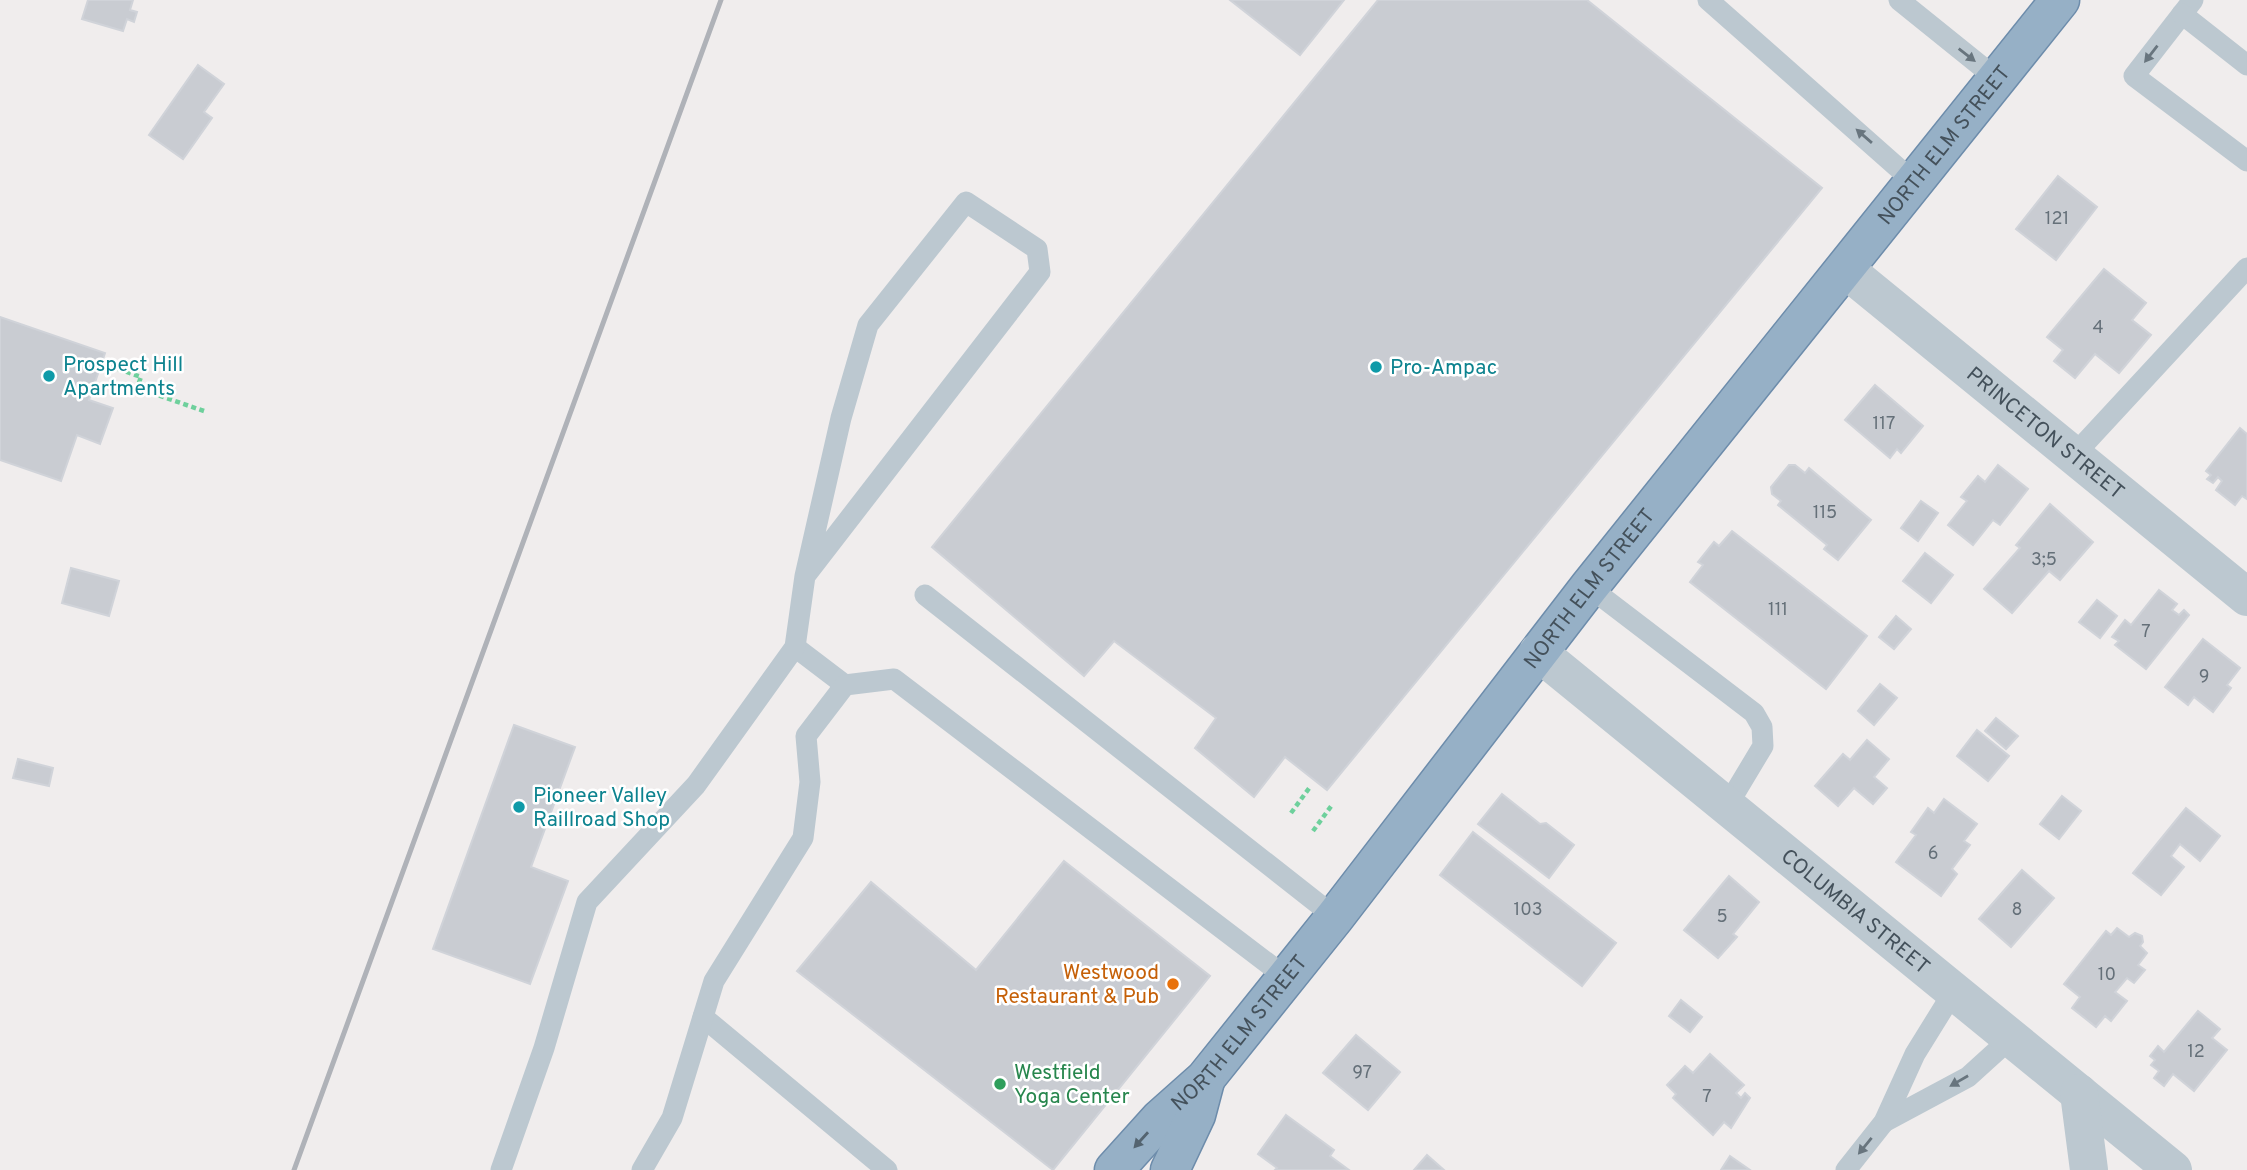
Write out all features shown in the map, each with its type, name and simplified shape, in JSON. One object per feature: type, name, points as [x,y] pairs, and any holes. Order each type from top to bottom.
[{"type":"highway","name":"NORTH ELM STREET","points":[[1114,1170],[1160,1119],[1205,1079],[1287,978],[1589,587],[2060,0]]},
{"type":"highway","points":[[1170,1170],[1196,1115],[1205,1079]]},
{"type":"street","name":"PRINCETON STREET","points":[[1844,269],[2247,597]]},
{"type":"street","name":"COLUMBIA STREET","points":[[1538,652],[2172,1170]]},
{"type":"street","points":[[2079,1093],[2089,1170]]},
{"type":"lane","points":[[1708,0],[1914,182]]},
{"type":"lane","points":[[1899,0],[1997,79]]},
{"type":"lane","points":[[1925,0],[1940,33]]},
{"type":"lane","points":[[2247,65],[2187,7],[2134,76],[2247,161]]},
{"type":"lane","points":[[500,1170],[544,1048],[587,902],[696,785],[795,647],[805,576],[841,418],[868,325],[966,202],[1037,249],[1040,272],[805,576]]},
{"type":"lane","points":[[2073,456],[2247,268]]},
{"type":"lane","points":[[1589,587],[1754,713],[1762,727],[1763,746],[1727,806]]},
{"type":"lane","points":[[925,595],[1335,917]]},
{"type":"lane","points":[[795,647],[845,685]]},
{"type":"lane","points":[[642,1170],[672,1118],[714,982],[803,838],[810,782],[806,736],[845,685],[894,678],[1287,978]]},
{"type":"lane","points":[[1846,1170],[1884,1122],[1915,1054],[1954,991]]},
{"type":"lane","points":[[703,1017],[887,1170]]},
{"type":"lane","points":[[1884,1122],[1968,1077],[2011,1038]]},
{"type":"path","points":[[110,366],[141,377],[137,388],[204,411]]},
{"type":"path","points":[[1291,813],[1310,787]]},
{"type":"path","points":[[1313,831],[1332,805]]},
{"type":"building","points":[[88,0],[133,0],[130,10],[137,12],[134,22],[127,19],[123,31],[82,19]]},
{"type":"building","points":[[1230,0],[1344,0],[1300,55]]},
{"type":"building","name":"Pro-Ampac","points":[[1378,0],[1587,0],[1822,188],[1327,790],[1285,757],[1254,797],[1195,748],[1216,718],[1114,641],[1084,676],[932,547]]},
{"type":"building","points":[[198,65],[224,84],[204,112],[212,118],[183,159],[149,135]]},
{"type":"building","points":[[2058,176],[2097,207],[2056,260],[2016,229]]},
{"type":"building","points":[[2104,269],[2146,303],[2132,320],[2151,335],[2119,373],[2095,354],[2075,378],[2054,361],[2063,350],[2047,337]]},
{"type":"building","name":"Prospect Hill Apartments","points":[[0,317],[105,353],[89,400],[113,408],[100,444],[77,435],[61,481],[0,460]]},
{"type":"building","points":[[1875,385],[1923,426],[1901,453],[1897,449],[1890,458],[1845,420]]},
{"type":"building","points":[[2240,428],[2247,434],[2247,499],[2242,496],[2235,505],[2216,490],[2222,481],[2218,477],[2213,483],[2207,479],[2211,475],[2206,471]]},
{"type":"building","points":[[1789,465],[1795,465],[1805,473],[1809,468],[1871,520],[1838,560],[1824,549],[1827,545],[1778,505],[1781,501],[1772,494],[1771,487]]},
{"type":"building","points":[[1998,465],[2028,489],[2000,525],[1993,520],[1973,545],[1948,525],[1967,501],[1961,497],[1978,476],[1985,482]]},
{"type":"building","points":[[1921,501],[1938,513],[1918,541],[1901,528]]},
{"type":"building","points":[[2050,504],[2093,542],[2060,580],[2049,571],[2012,613],[1984,589],[2020,548],[2016,545]]},
{"type":"building","points":[[1732,531],[1867,636],[1826,689],[1690,582],[1703,565],[1698,562],[1714,542],[1719,546]]},
{"type":"building","points":[[1925,553],[1953,575],[1931,603],[1903,581]]},
{"type":"building","points":[[71,568],[119,581],[109,616],[62,603]]},
{"type":"building","points":[[2159,590],[2177,604],[2172,610],[2179,615],[2184,610],[2189,615],[2146,669],[2115,645],[2119,641],[2112,637],[2125,620],[2131,625]]},
{"type":"building","points":[[2097,600],[2117,616],[2100,638],[2079,622]]},
{"type":"building","points":[[1896,616],[1911,629],[1894,649],[1879,637]]},
{"type":"building","points":[[2203,639],[2240,668],[2227,685],[2231,688],[2213,712],[2194,697],[2188,705],[2165,687]]},
{"type":"building","points":[[1880,684],[1897,698],[1874,725],[1858,711]]},
{"type":"building","points":[[1996,718],[2018,736],[2006,749],[1985,731]]},
{"type":"building","name":"Pioneer Valley Raillroad Shop","points":[[514,725],[575,747],[531,867],[568,881],[530,984],[433,949]]},
{"type":"building","points":[[1977,730],[2009,756],[1988,781],[1957,756]]},
{"type":"building","points":[[1867,740],[1889,759],[1874,777],[1887,788],[1873,804],[1854,788],[1838,806],[1815,786],[1843,754],[1850,760]]},
{"type":"building","points":[[18,759],[53,768],[49,786],[13,778]]},
{"type":"building","points":[[1502,794],[1540,824],[1546,823],[1574,845],[1549,878],[1478,824]]},
{"type":"building","points":[[2062,796],[2081,811],[2059,839],[2040,824]]},
{"type":"building","points":[[1944,799],[1977,824],[1964,841],[1970,845],[1952,869],[1957,874],[1941,896],[1896,862],[1916,835],[1911,832],[1928,808],[1934,813]]},
{"type":"building","points":[[2186,808],[2220,836],[2200,861],[2180,844],[2171,856],[2184,867],[2161,895],[2133,873]]},
{"type":"building","points":[[1473,832],[1616,943],[1582,986],[1440,875]]},
{"type":"building","points":[[1064,861],[1210,976],[1053,1170],[797,971],[871,882],[976,970]]},
{"type":"building","points":[[2022,870],[2054,898],[2011,947],[1979,919]]},
{"type":"building","points":[[1729,876],[1759,902],[1733,934],[1737,937],[1718,958],[1684,930]]},
{"type":"building","points":[[2117,928],[2129,937],[2135,933],[2142,936],[2143,942],[2140,946],[2147,953],[2138,965],[2145,970],[2134,983],[2127,978],[2115,992],[2127,1001],[2111,1021],[2105,1016],[2096,1027],[2072,1008],[2080,997],[2064,984],[2106,931],[2111,935]]},
{"type":"building","points":[[1681,1000],[1702,1017],[1690,1032],[1669,1016]]},
{"type":"building","points":[[2198,1011],[2220,1029],[2212,1038],[2227,1050],[2194,1091],[2173,1074],[2164,1086],[2154,1078],[2159,1071],[2151,1065],[2155,1060],[2150,1056],[2158,1046],[2164,1052]]},
{"type":"building","points":[[1356,1035],[1400,1072],[1368,1110],[1323,1073]]},
{"type":"building","points":[[1710,1054],[1744,1085],[1736,1093],[1741,1098],[1745,1093],[1750,1098],[1731,1128],[1724,1122],[1713,1135],[1673,1098],[1676,1094],[1667,1085],[1685,1066],[1693,1073]]},
{"type":"building","points":[[1286,1115],[1334,1150],[1330,1156],[1349,1170],[1275,1170],[1277,1168],[1258,1154]]},
{"type":"building","points":[[1427,1155],[1444,1170],[1414,1170]]},
{"type":"building","points":[[1730,1156],[1750,1170],[1721,1170]]},
{"type":"railway","points":[[294,1170],[721,0]]},
{"type":"place","name":"Pro-Ampac","points":[[1376,367]]},
{"type":"place","name":"Prospect Hill Apartments","points":[[49,376]]},
{"type":"place","name":"Pioneer Valley Raillroad Shop","points":[[519,807]]},
{"type":"place","name":"Westwood Restaurant & Pub","points":[[1173,984]]},
{"type":"place","name":"Westfield Yoga Center","points":[[1000,1084]]}]
